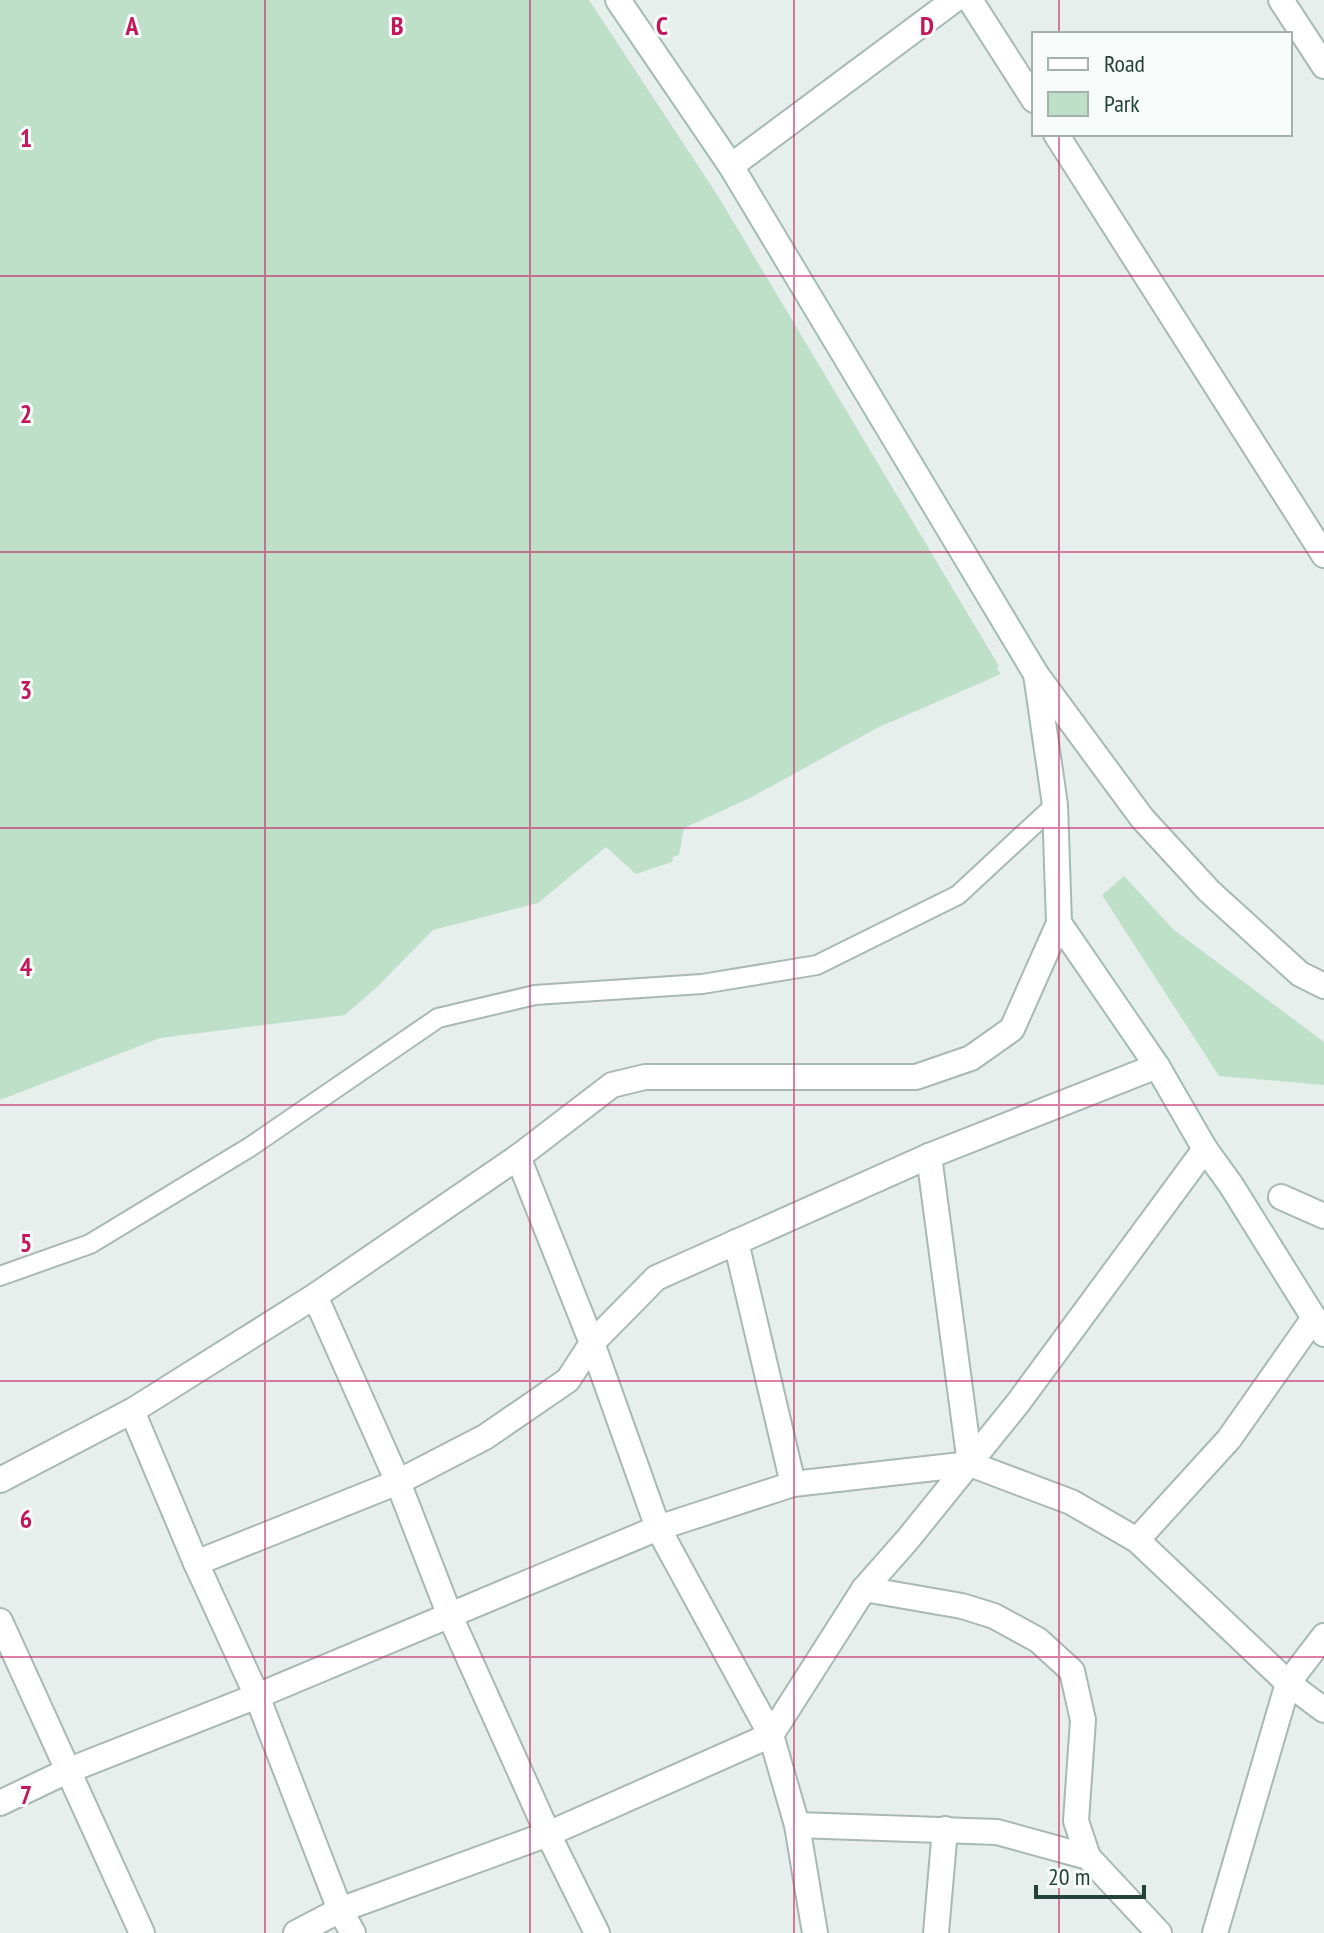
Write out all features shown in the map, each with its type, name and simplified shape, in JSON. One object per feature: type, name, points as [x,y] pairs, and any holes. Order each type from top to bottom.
[{"type":"street","points":[[618,0],[731,166],[1036,674],[1142,818],[1209,891],[1300,974],[1324,986]]},
{"type":"street","points":[[731,166],[954,0]]},
{"type":"street","points":[[970,0],[1032,97]]},
{"type":"street","points":[[1281,0],[1324,66]]},
{"type":"street","points":[[1057,136],[1324,555]]},
{"type":"street","points":[[0,1480],[132,1411],[315,1296],[518,1157],[612,1085],[645,1077],[916,1077],[971,1058],[1012,1029],[1059,923],[1055,805],[1036,674]]},
{"type":"street","points":[[1059,923],[1157,1066],[1205,1149],[1319,1326],[1229,1439],[1137,1540]]},
{"type":"street","points":[[196,1563],[398,1482],[485,1437],[568,1380],[592,1343],[656,1278],[929,1156],[1157,1066]]},
{"type":"street","points":[[296,1933],[340,1910],[548,1834],[771,1735],[864,1589],[1018,1403],[1205,1149]]},
{"type":"street","points":[[929,1156],[970,1464]]},
{"type":"street","points":[[518,1157],[592,1343],[658,1528],[771,1735],[797,1825],[815,1933]]},
{"type":"street","points":[[1281,1197],[1324,1216]]},
{"type":"street","points":[[736,1242],[793,1484]]},
{"type":"street","points":[[315,1296],[398,1482],[450,1616],[548,1834],[597,1933]]},
{"type":"street","points":[[132,1411],[196,1563],[257,1696],[340,1910],[353,1933]]},
{"type":"street","points":[[0,1803],[67,1771],[257,1696],[658,1528],[793,1484],[970,1464],[1071,1502],[1137,1540],[1288,1683],[1324,1710]]},
{"type":"street","points":[[864,1589],[962,1606],[994,1616],[1038,1640],[1072,1671],[1083,1720],[1076,1821],[1088,1857],[1159,1933]]},
{"type":"street","points":[[0,1621],[142,1933]]},
{"type":"street","points":[[1215,1933],[1288,1683],[1324,1636]]},
{"type":"street","points":[[797,1825],[997,1832],[1088,1857]]},
{"type":"street","points":[[936,1933],[945,1829]]},
{"type":"lane","points":[[0,1276],[90,1244],[250,1147],[438,1018],[535,995],[702,984],[817,965],[958,895],[1055,805]]},
{"type":"green space","points":[[0,0],[589,0],[718,196],[1001,674],[877,728],[750,798],[684,828],[679,855],[673,857],[672,862],[636,874],[606,847],[538,903],[433,930],[345,1015],[160,1038],[0,1100]]},
{"type":"green space","points":[[1124,876],[1174,930],[1324,1042],[1324,1085],[1219,1076],[1102,895]]}]
